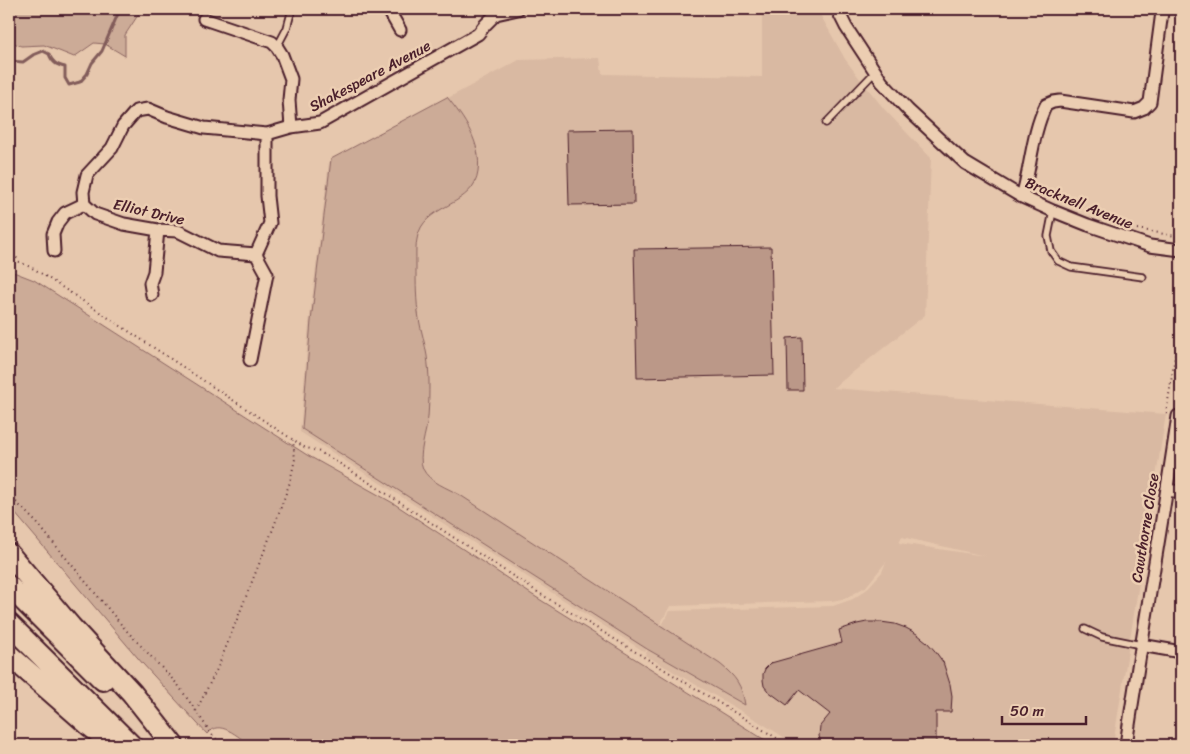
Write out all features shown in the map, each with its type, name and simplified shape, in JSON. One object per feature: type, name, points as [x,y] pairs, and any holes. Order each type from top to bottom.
[{"type":"highway","points":[[9,554],[71,627],[132,693],[173,745]]},
{"type":"highway","points":[[9,586],[168,745]]},
{"type":"highway","points":[[9,624],[131,745]]},
{"type":"highway","points":[[9,655],[90,726],[115,745]]},
{"type":"street","points":[[388,9],[400,30]]},
{"type":"street","name":"Shakespeare Avenue","points":[[84,204],[83,192],[87,175],[112,148],[123,126],[136,111],[148,109],[204,128],[267,134],[291,127],[320,123],[478,34],[496,14],[518,9]]},
{"type":"street","name":"Bracknell Avenue","points":[[837,9],[846,27],[882,82],[908,110],[965,163],[1022,198],[1053,212],[1150,246],[1181,250]]},
{"type":"street","points":[[1022,198],[1040,117],[1046,105],[1060,101],[1134,112],[1144,108],[1150,102],[1161,9]]},
{"type":"street","points":[[204,19],[272,42],[277,47],[282,55],[290,78],[291,127]]},
{"type":"street","points":[[250,360],[267,274],[256,254],[270,223],[267,196],[267,134]]},
{"type":"street","points":[[54,251],[53,234],[58,222],[65,213],[84,204]]},
{"type":"street","name":"Elliot Drive","points":[[84,204],[95,214],[124,224],[158,230],[178,231],[218,251],[256,254]]},
{"type":"street","points":[[152,295],[150,283],[154,272],[158,230]]},
{"type":"street","name":"Cawthorne Close","points":[[1126,745],[1178,416]]},
{"type":"street","points":[[1167,490],[1181,492]]},
{"type":"street","points":[[1141,645],[1181,652]]},
{"type":"lane","points":[[277,47],[292,9]]},
{"type":"lane","points":[[826,123],[876,72]]},
{"type":"lane","points":[[1053,212],[1048,236],[1051,251],[1058,261],[1070,267],[1142,278]]},
{"type":"lane","points":[[1085,629],[1102,637],[1141,645]]},
{"type":"path","points":[[9,170],[14,183],[9,191]]},
{"type":"path","points":[[1136,228],[1181,237]]},
{"type":"path","points":[[9,251],[20,262]]},
{"type":"path","points":[[9,260],[20,262],[36,270],[304,447],[320,452],[347,468],[539,593],[788,745]]},
{"type":"path","points":[[1178,416],[1166,414],[1181,318]]},
{"type":"path","points":[[1171,383],[1181,384]]},
{"type":"path","points":[[196,711],[218,667],[290,482],[295,459],[293,440]]},
{"type":"path","points":[[9,495],[37,523],[125,629],[178,685],[213,736],[223,745]]},
{"type":"shaded area","points":[[14,9],[142,9],[125,35],[125,56],[105,44],[94,43],[74,57],[44,45],[21,46],[9,41],[9,14]]},
{"type":"shaded area","points":[[298,9],[363,9],[334,14]]},
{"type":"shaded area","points":[[762,9],[817,9],[845,59],[860,79],[885,110],[931,158],[925,315],[833,388],[1166,414],[1113,745],[794,745],[758,721],[645,655],[670,611],[833,606],[853,599],[866,590],[882,572],[886,562],[864,589],[847,598],[832,601],[670,606],[645,652],[300,432],[309,323],[329,162],[519,60],[600,58],[602,74],[762,77]],"holes":[[[902,537],[985,556],[899,543]]]},
{"type":"shaded area","points":[[447,97],[460,114],[470,132],[479,161],[475,183],[460,198],[432,215],[424,223],[417,240],[417,306],[427,356],[429,379],[428,417],[421,457],[423,469],[434,481],[460,495],[720,664],[737,682],[745,705],[647,649],[302,429],[311,321],[331,159]]},
{"type":"shaded area","points":[[9,272],[34,280],[307,455],[393,503],[531,594],[773,745],[250,745],[223,728],[217,728],[207,734],[143,664],[9,506]]},
{"type":"building","points":[[633,129],[634,204],[569,205],[567,130]]},
{"type":"building","points":[[771,247],[774,375],[637,378],[634,249]]},
{"type":"building","points":[[802,337],[803,390],[788,390],[787,338]]},
{"type":"building","points":[[867,622],[895,624],[906,628],[927,642],[943,662],[952,696],[951,712],[936,712],[936,745],[822,745],[819,736],[820,726],[830,714],[799,690],[787,705],[764,686],[763,674],[771,663],[842,643],[839,630]]},
{"type":"waterway","points":[[9,61],[23,62],[43,51],[49,54],[55,63],[65,67],[65,78],[69,85],[80,82],[102,51],[120,9]]}]
